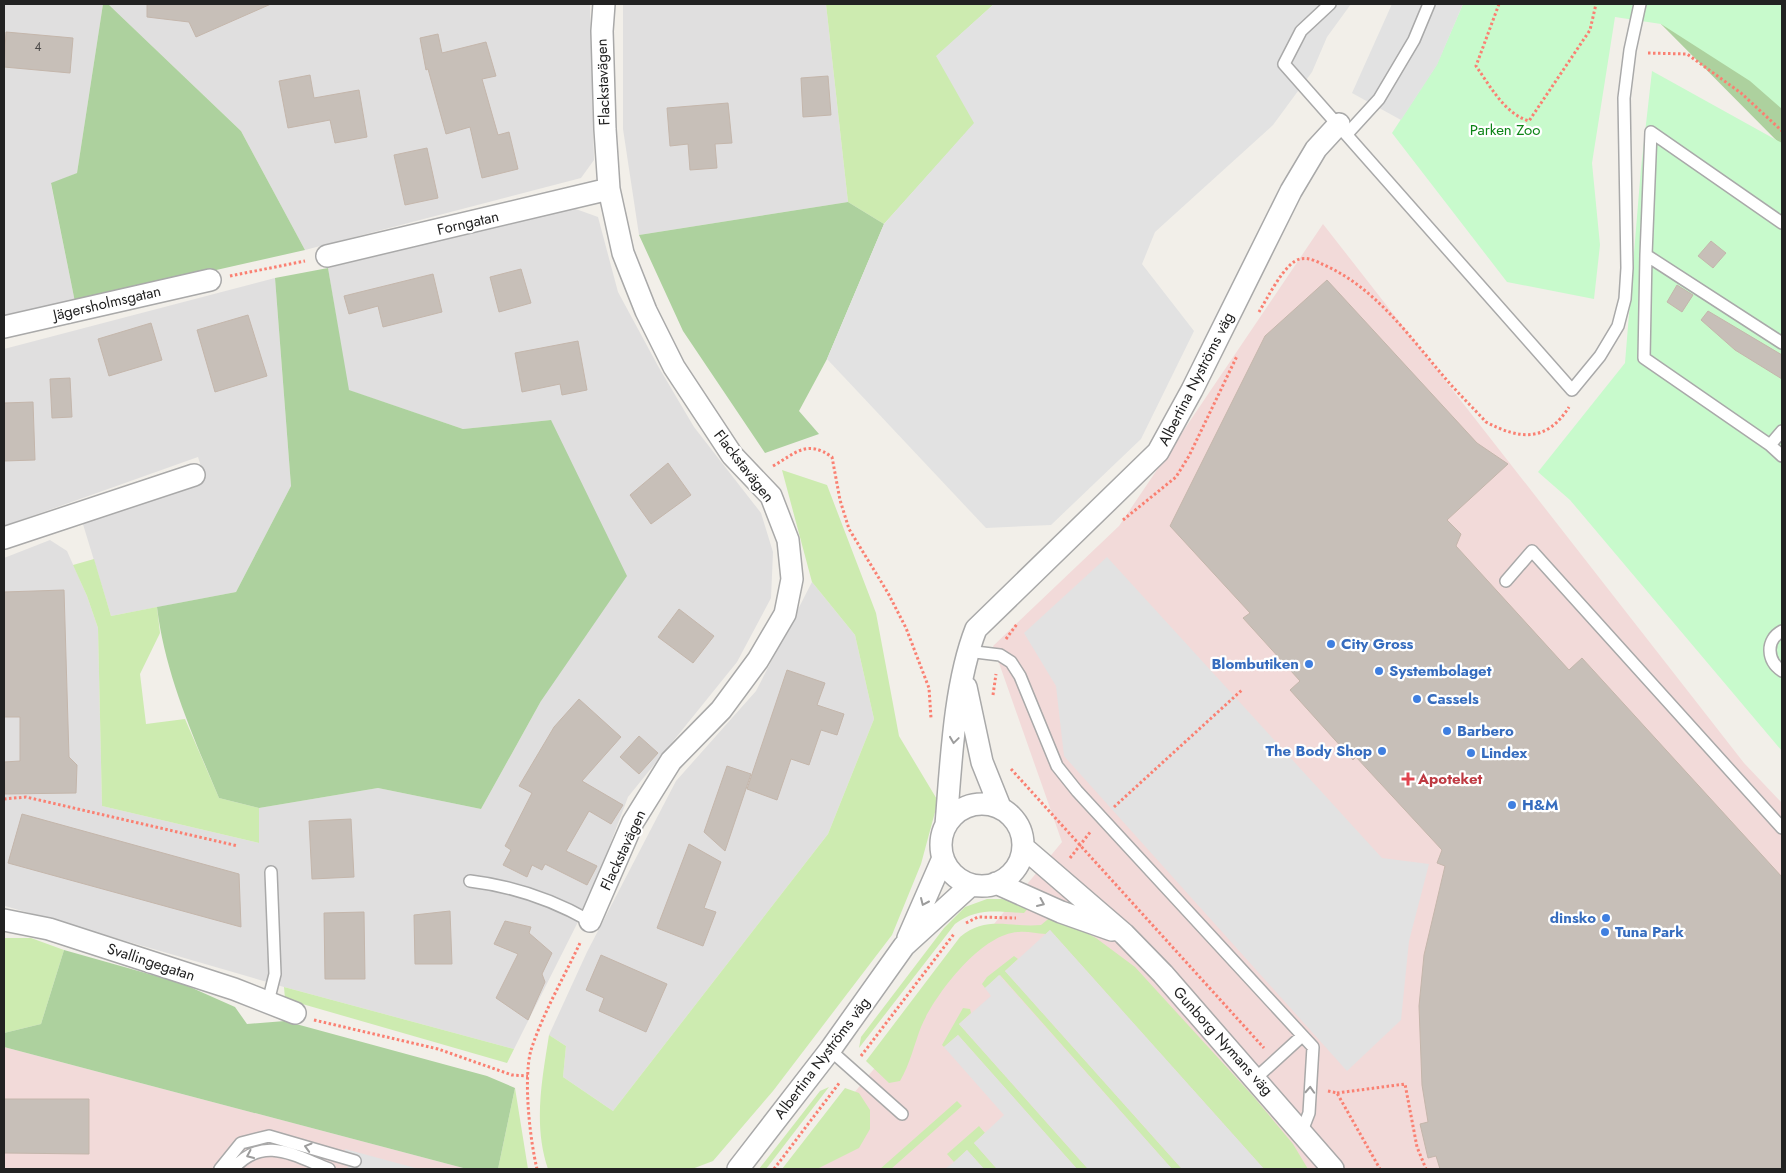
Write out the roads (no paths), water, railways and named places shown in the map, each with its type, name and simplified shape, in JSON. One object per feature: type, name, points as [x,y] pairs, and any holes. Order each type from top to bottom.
[{"type":"street","name":"Flackstavägen","points":[[590,921],[633,822],[671,761],[721,710],[758,660],[785,614],[792,579],[788,540],[771,496],[732,455],[674,367],[646,311],[623,253],[609,189],[602,31],[604,4]]},
{"type":"street","name":"Albertina Nyströms väg","points":[[946,825],[951,762],[963,674],[967,651],[976,629],[1158,452],[1192,390],[1291,191],[1316,149],[1343,129]]},
{"type":"street","name":"Forngatan","points":[[327,256],[609,189]]},
{"type":"street","name":"Jägersholmsgatan","points":[[4,327],[210,280]]},
{"type":"street","points":[[4,538],[194,475]]},
{"type":"street","name":"Albertina Nyströms väg","points":[[963,674],[982,762],[1000,807]]},
{"type":"street","points":[[979,804],[1000,807],[1009,812],[1019,827],[1023,846],[1020,859],[1014,868],[996,883],[982,886],[971,885],[956,878],[947,867],[941,848],[946,825],[952,816],[965,807],[979,804]]},
{"type":"street","name":"Gunborg Nymans väg","points":[[1023,846],[1124,934],[1163,974],[1302,1131],[1320,1161],[1333,1169]]},
{"type":"street","name":"Albertina Nyströms väg","points":[[738,1169],[830,1050],[904,946],[943,858]]},
{"type":"street","name":"Gunborg Nymans väg","points":[[996,883],[1061,912],[1124,934]]},
{"type":"street","name":"Albertina Nyströms väg","points":[[904,946],[971,885]]},
{"type":"street","name":"Svallingegatan","points":[[4,920],[49,929],[234,989],[295,1013]]},
{"type":"lane","points":[[1330,4],[1302,31],[1284,64],[1572,390],[1600,356],[1618,326],[1625,298],[1627,268],[1624,98],[1640,4]]},
{"type":"lane","points":[[1343,129],[1379,99],[1414,40],[1429,4]]},
{"type":"lane","points":[[1782,223],[1651,132],[1644,358],[1770,445],[1782,456]]},
{"type":"lane","points":[[1646,255],[1782,343]]},
{"type":"lane","points":[[1770,445],[1782,431]]},
{"type":"lane","points":[[1506,582],[1532,551],[1782,828]]},
{"type":"lane","points":[[1782,631],[1774,638],[1770,652],[1775,666],[1782,671]]},
{"type":"lane","points":[[967,651],[1000,656],[1012,662],[1020,676],[1057,766],[1102,818],[1313,1047],[1309,1113],[1302,1131]]},
{"type":"lane","points":[[268,1002],[275,974],[271,872]]},
{"type":"lane","points":[[470,881],[495,884],[561,904],[590,921]]},
{"type":"lane","points":[[1256,1078],[1302,1036]]},
{"type":"lane","points":[[830,1050],[902,1114]]},
{"type":"lane","points":[[220,1169],[241,1143],[269,1136],[355,1161]]},
{"type":"lane","points":[[233,1169],[243,1158],[261,1150],[279,1150],[329,1169]]},
{"type":"place","name":"City Gross","points":[[1331,644]]},
{"type":"place","name":"Blombutiken","points":[[1309,664]]},
{"type":"place","name":"Systembolaget","points":[[1379,671]]},
{"type":"place","name":"Cassels","points":[[1417,699]]},
{"type":"place","name":"Barbero","points":[[1447,731]]},
{"type":"place","name":"The Body Shop","points":[[1382,751]]},
{"type":"place","name":"Lindex","points":[[1471,753]]},
{"type":"place","name":"Apoteket","points":[[1408,779]]},
{"type":"place","name":"H&M","points":[[1512,805]]},
{"type":"place","name":"dinsko","points":[[1606,918]]},
{"type":"place","name":"Tuna Park","points":[[1605,932]]},
{"type":"park label","name":"Parken Zoo","points":[[1505,130]]}]
